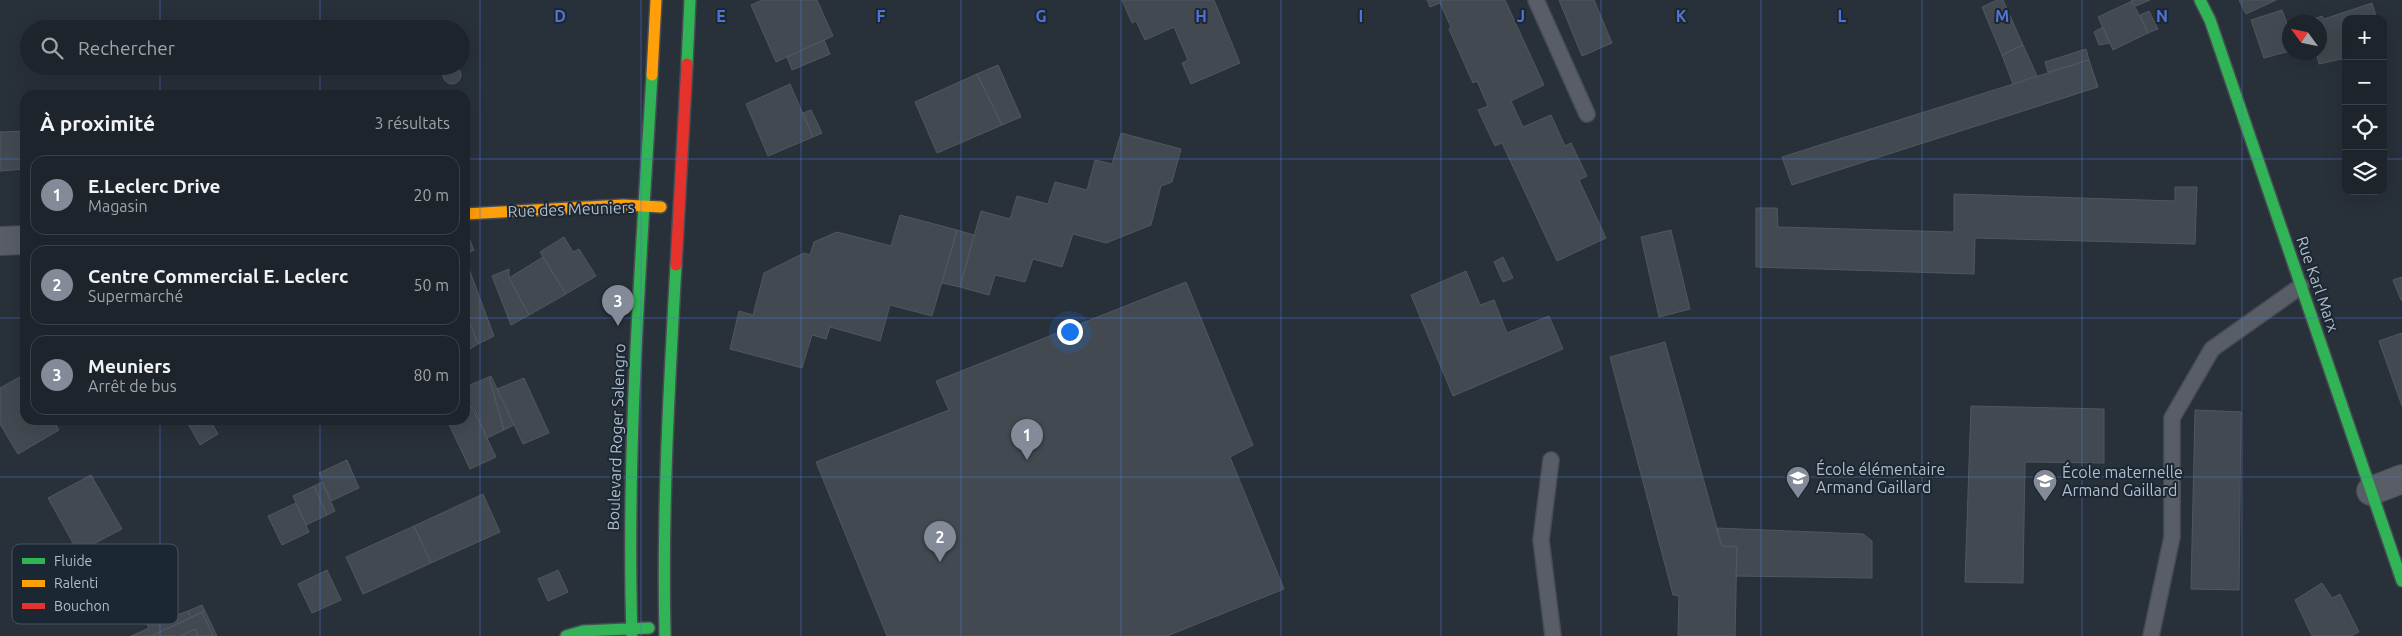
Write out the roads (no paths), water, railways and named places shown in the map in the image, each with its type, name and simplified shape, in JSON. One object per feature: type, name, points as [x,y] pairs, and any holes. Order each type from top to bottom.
[{"type":"main road","name":"Boulevard Roger Salengro","points":[[632,632],[629,549],[631,429],[656,0]]},
{"type":"main road","points":[[566,636],[583,631],[665,632],[665,463],[677,209],[690,0]]},
{"type":"main road","name":"Rue Karl Marx","points":[[2200,0],[2210,20],[2402,580]]},
{"type":"main road","name":"Rue des Meuniers","points":[[470,214],[623,205],[677,209]]},
{"type":"street","points":[[0,241],[20,240]]},
{"type":"street","points":[[2371,491],[2402,479]]},
{"type":"lane","points":[[1536,0],[1587,114]]},
{"type":"lane","points":[[2151,636],[2172,537],[2172,418],[2212,349],[2301,286]]},
{"type":"lane","points":[[1551,460],[1541,540],[1554,636]]},
{"type":"place","name":"Meuniers","points":[[618,326]]},
{"type":"place","name":"E.Leclerc Drive","points":[[1027,460]]},
{"type":"place","name":"École élémentaire Armand Gaillard","points":[[1798,499]]},
{"type":"place","name":"École maternelle Armand Gaillard","points":[[2045,502]]},
{"type":"place","name":"Centre Commercial E. Leclerc","points":[[940,562]]}]
